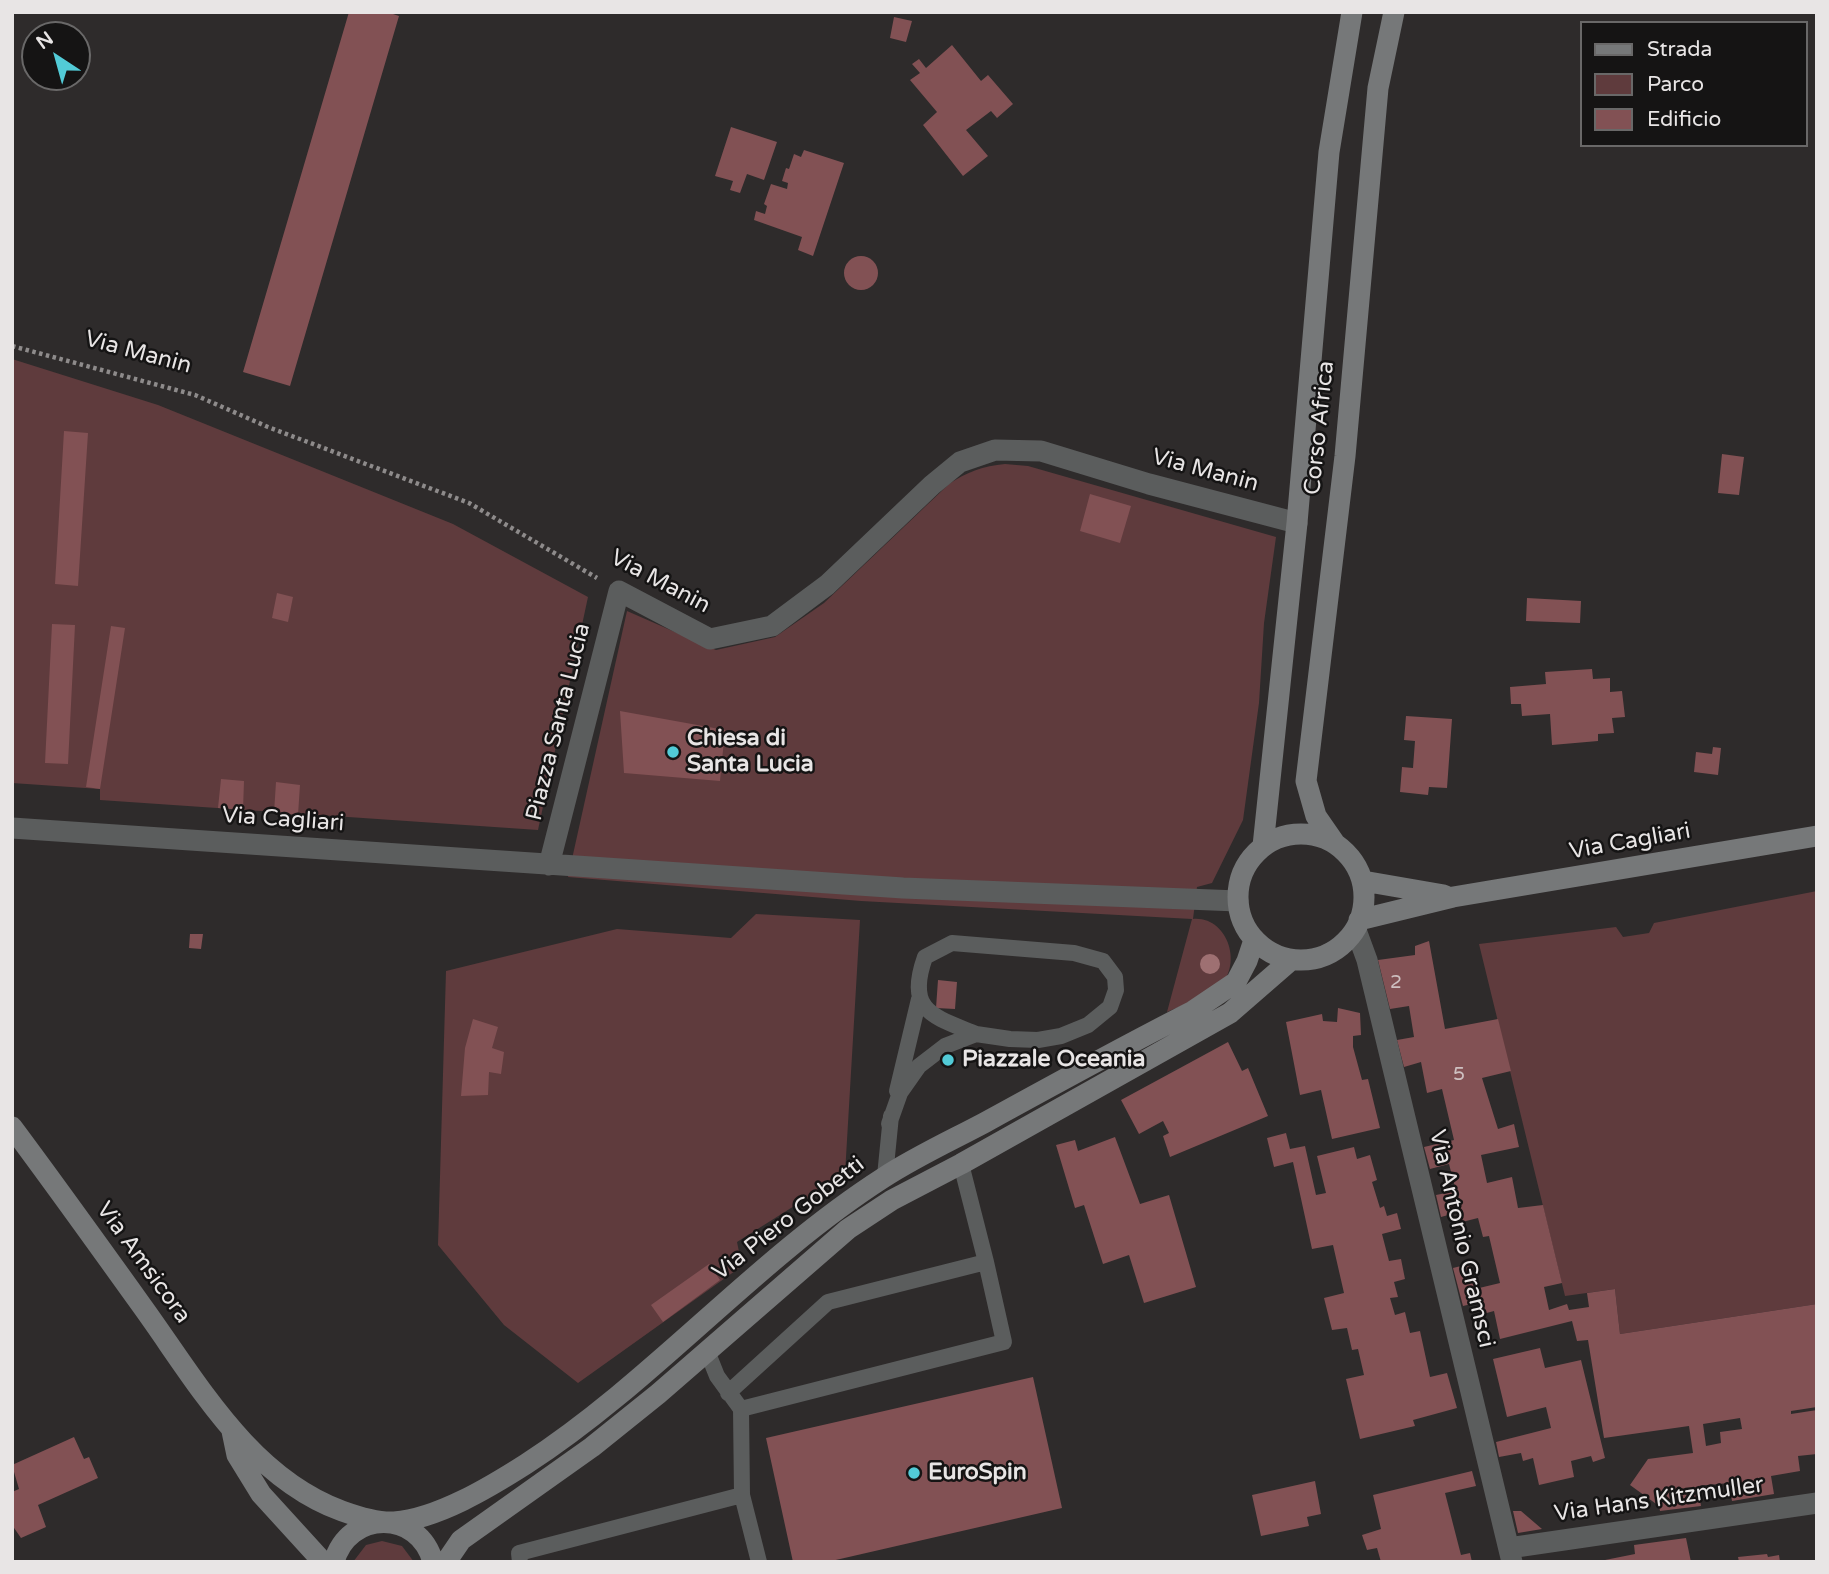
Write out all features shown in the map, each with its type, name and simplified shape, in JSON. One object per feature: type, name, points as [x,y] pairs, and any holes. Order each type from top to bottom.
[{"type":"main road","name":"Corso Africa","points":[[1263,846],[1297,523],[1329,152],[1352,12]]},
{"type":"main road","name":"Corso Africa","points":[[1334,842],[1316,816],[1306,781],[1345,456],[1378,88],[1394,12]]},
{"type":"main road","points":[[1291,960],[1271,953],[1254,940],[1242,922],[1238,901],[1240,880],[1249,861],[1263,846],[1285,836],[1310,834],[1334,842],[1352,859],[1363,881],[1364,906],[1358,925]]},
{"type":"main road","name":"Via Cagliari","points":[[1291,960],[1316,959],[1339,948],[1358,925],[1453,897],[1817,836]]},
{"type":"main road","name":"Via Cagliari","points":[[1363,881],[1453,897]]},
{"type":"main road","name":"Via Piero Gobetti","points":[[334,1562],[344,1540],[357,1530],[446,1507],[493,1486],[564,1439],[615,1401],[725,1303],[821,1223],[885,1176],[1193,1012],[1236,982],[1254,940]]},
{"type":"main road","name":"Via Piero Gobetti","points":[[446,1562],[461,1540],[592,1447],[848,1230],[892,1200],[1230,1013],[1291,960]]},
{"type":"main road","name":"Via Amsicora","points":[[12,1126],[232,1430],[279,1474],[311,1496],[343,1511],[405,1526],[421,1538],[429,1549],[433,1562]]},
{"type":"main road","name":"Via Amsicora","points":[[232,1430],[237,1455],[261,1494],[323,1562]]},
{"type":"street","name":"Via Manin","points":[[619,591],[710,639],[772,626],[827,585],[960,462],[995,450],[1041,451],[1149,484],[1297,523]]},
{"type":"street","name":"Piazza Santa Lucia","points":[[549,865],[619,591]]},
{"type":"street","name":"Via Cagliari","points":[[12,828],[902,888],[1238,901]]},
{"type":"street","name":"Via Antonio Gramsci","points":[[1358,925],[1510,1555]]},
{"type":"street","name":"Via Hans Kitzmuller","points":[[1510,1555],[1817,1503]]},
{"type":"lane","points":[[885,1176],[889,1124],[919,999],[918,976],[925,957],[952,943],[1074,953],[1103,961],[1115,977],[1116,990],[1110,1007],[1088,1026],[1038,1040],[976,1034],[933,1016],[919,999]]},
{"type":"lane","points":[[889,1124],[900,1093],[919,1066],[945,1046],[976,1034]]},
{"type":"lane","points":[[741,1409],[1004,1342],[961,1164]]},
{"type":"lane","points":[[728,1393],[828,1302],[985,1262]]},
{"type":"lane","points":[[706,1351],[717,1376],[741,1409],[742,1495],[759,1562]]},
{"type":"lane","points":[[520,1562],[519,1553],[742,1495]]},
{"type":"path","name":"Via Manin","points":[[12,346],[195,395],[268,427],[469,503],[619,591]]},
{"type":"green space","points":[[12,359],[158,405],[453,524],[588,597],[538,830],[100,800],[100,789],[12,783]]},
{"type":"green space","points":[[1005,464],[1028,466],[1276,537],[1264,623],[1259,703],[1243,820],[1212,883],[1197,887],[1193,919],[1205,920],[1215,925],[1223,934],[1231,956],[1226,979],[1218,988],[1167,1012],[1192,919],[861,901],[568,877],[627,611],[716,650],[775,637],[824,603],[949,484],[976,470]]},
{"type":"green space","points":[[1817,891],[1817,1304],[1620,1334],[1615,1289],[1565,1296],[1479,944],[1616,927],[1623,937],[1649,933],[1654,923]]},
{"type":"green space","points":[[756,914],[860,920],[845,1174],[737,1242],[742,1266],[578,1383],[504,1325],[438,1245],[446,971],[617,929],[731,938]]},
{"type":"green space","points":[[382,1541],[402,1546],[414,1562],[353,1562],[366,1545]]},
{"type":"building","points":[[349,12],[387,12],[399,16],[290,386],[243,372]]},
{"type":"building","points":[[894,17],[912,21],[906,42],[890,38]]},
{"type":"building","points":[[952,45],[981,81],[988,75],[1013,104],[997,118],[991,111],[966,130],[988,156],[963,176],[923,125],[937,112],[910,80],[920,73],[912,64],[919,59],[926,68]]},
{"type":"building","points":[[731,127],[777,142],[764,180],[747,174],[740,193],[730,190],[733,181],[715,176]]},
{"type":"building","points":[[804,150],[844,163],[813,256],[798,250],[802,237],[754,220],[756,211],[765,214],[767,206],[764,204],[771,184],[787,189],[788,183],[782,181],[786,168],[789,169],[794,154],[801,157]]},
{"type":"building","points":[[861,256],[873,261],[878,273],[873,285],[861,290],[849,285],[844,273],[849,261]]},
{"type":"building","points":[[64,431],[88,433],[78,586],[55,584]]},
{"type":"building","points":[[1722,454],[1744,457],[1739,495],[1718,493]]},
{"type":"building","points":[[1090,494],[1131,506],[1120,543],[1080,531]]},
{"type":"building","points":[[277,593],[293,597],[288,622],[272,618]]},
{"type":"building","points":[[1527,598],[1581,601],[1580,623],[1526,621]]},
{"type":"building","points":[[52,624],[75,625],[68,764],[45,763]]},
{"type":"building","points":[[111,626],[125,628],[100,789],[86,787]]},
{"type":"building","points":[[1592,669],[1593,679],[1610,678],[1610,692],[1622,691],[1625,717],[1612,718],[1614,733],[1598,734],[1598,741],[1552,745],[1550,714],[1522,716],[1521,704],[1511,704],[1510,687],[1546,684],[1545,672]]},
{"type":"building","name":"Chiesa di Santa Lucia","points":[[620,711],[725,730],[720,781],[624,773]]},
{"type":"building","points":[[1406,716],[1452,719],[1447,788],[1429,787],[1428,795],[1400,792],[1402,767],[1413,768],[1415,741],[1404,740]]},
{"type":"building","points":[[1713,747],[1721,748],[1718,775],[1694,772],[1696,752],[1712,754]]},
{"type":"building","points":[[221,779],[244,781],[243,810],[218,808]]},
{"type":"building","points":[[276,782],[300,785],[298,815],[274,813]]},
{"type":"building","points":[[190,934],[203,934],[201,949],[189,948]]},
{"type":"building","points":[[1429,941],[1445,1029],[1498,1019],[1511,1071],[1482,1078],[1498,1129],[1514,1124],[1519,1147],[1481,1155],[1487,1183],[1512,1177],[1518,1208],[1543,1205],[1562,1283],[1544,1287],[1549,1310],[1567,1304],[1569,1310],[1589,1307],[1587,1293],[1615,1289],[1620,1334],[1817,1304],[1817,1407],[1791,1411],[1791,1414],[1817,1410],[1817,1454],[1798,1456],[1800,1471],[1771,1476],[1774,1494],[1732,1501],[1729,1483],[1698,1486],[1701,1506],[1660,1511],[1659,1506],[1630,1485],[1648,1459],[1693,1453],[1689,1426],[1604,1438],[1588,1340],[1577,1341],[1572,1321],[1500,1339],[1494,1311],[1483,1314],[1480,1302],[1463,1306],[1453,1268],[1469,1264],[1475,1289],[1500,1283],[1489,1236],[1483,1237],[1478,1218],[1462,1222],[1459,1212],[1441,1217],[1436,1195],[1456,1191],[1449,1164],[1430,1169],[1424,1147],[1454,1140],[1442,1089],[1427,1093],[1421,1062],[1404,1067],[1397,1040],[1414,1037],[1409,1006],[1390,1009],[1378,960],[1415,955],[1415,946]],"holes":[[[1740,1418],[1742,1429],[1720,1432],[1721,1443],[1706,1446],[1703,1424]]]},
{"type":"building","points":[[938,980],[957,982],[955,1009],[936,1008]]},
{"type":"building","points":[[1338,1008],[1360,1013],[1361,1035],[1353,1036],[1353,1047],[1362,1080],[1368,1079],[1380,1128],[1332,1139],[1321,1090],[1300,1095],[1286,1022],[1322,1014],[1323,1021],[1337,1022]]},
{"type":"building","points":[[473,1019],[498,1027],[492,1048],[504,1052],[501,1074],[489,1072],[488,1095],[461,1096],[465,1048]]},
{"type":"building","points":[[1228,1042],[1242,1071],[1248,1068],[1268,1116],[1170,1157],[1163,1136],[1169,1133],[1163,1121],[1139,1134],[1121,1100]]},
{"type":"building","points":[[1286,1133],[1290,1149],[1305,1146],[1316,1195],[1326,1193],[1317,1156],[1354,1147],[1357,1159],[1370,1155],[1377,1180],[1372,1182],[1380,1208],[1384,1206],[1387,1216],[1397,1213],[1401,1229],[1382,1234],[1389,1261],[1401,1259],[1405,1279],[1394,1282],[1398,1297],[1390,1298],[1395,1315],[1405,1312],[1410,1333],[1420,1331],[1430,1377],[1447,1373],[1457,1408],[1413,1420],[1415,1426],[1360,1439],[1346,1379],[1364,1375],[1358,1349],[1352,1350],[1347,1328],[1332,1330],[1324,1298],[1344,1293],[1333,1245],[1312,1249],[1293,1162],[1274,1167],[1267,1138]]},
{"type":"building","points":[[1115,1137],[1140,1204],[1169,1195],[1196,1287],[1144,1303],[1129,1255],[1103,1264],[1084,1205],[1075,1208],[1056,1145],[1075,1140],[1078,1151]]},
{"type":"building","points":[[709,1264],[720,1280],[663,1322],[651,1305]]},
{"type":"building","points":[[1540,1348],[1545,1368],[1581,1360],[1605,1458],[1593,1462],[1591,1456],[1571,1461],[1574,1477],[1539,1485],[1533,1458],[1523,1461],[1521,1453],[1499,1457],[1496,1442],[1551,1428],[1546,1407],[1507,1417],[1493,1359]]},
{"type":"building","name":"EuroSpin","points":[[1033,1377],[1062,1508],[827,1562],[793,1562],[766,1438]]},
{"type":"building","points":[[74,1437],[84,1459],[89,1457],[98,1478],[38,1505],[46,1527],[21,1538],[12,1525],[12,1492],[19,1489],[12,1465]]},
{"type":"building","points":[[1472,1471],[1476,1486],[1445,1493],[1461,1555],[1470,1553],[1472,1562],[1381,1562],[1377,1548],[1367,1550],[1362,1535],[1381,1529],[1373,1495]]},
{"type":"building","points":[[1315,1481],[1321,1514],[1307,1517],[1309,1526],[1261,1536],[1252,1495]]},
{"type":"building","points":[[1513,1511],[1521,1511],[1542,1529],[1518,1533]]},
{"type":"building","points":[[1686,1538],[1691,1562],[1595,1562],[1635,1554],[1634,1545]]},
{"type":"building","points":[[1767,1554],[1768,1557],[1779,1555],[1780,1562],[1739,1562],[1738,1557]]},
{"type":"place","name":"Chiesa di Santa Lucia","points":[[673,752]]},
{"type":"place","name":"Piazzale Oceania","points":[[948,1060]]},
{"type":"place","name":"EuroSpin","points":[[914,1473]]}]
